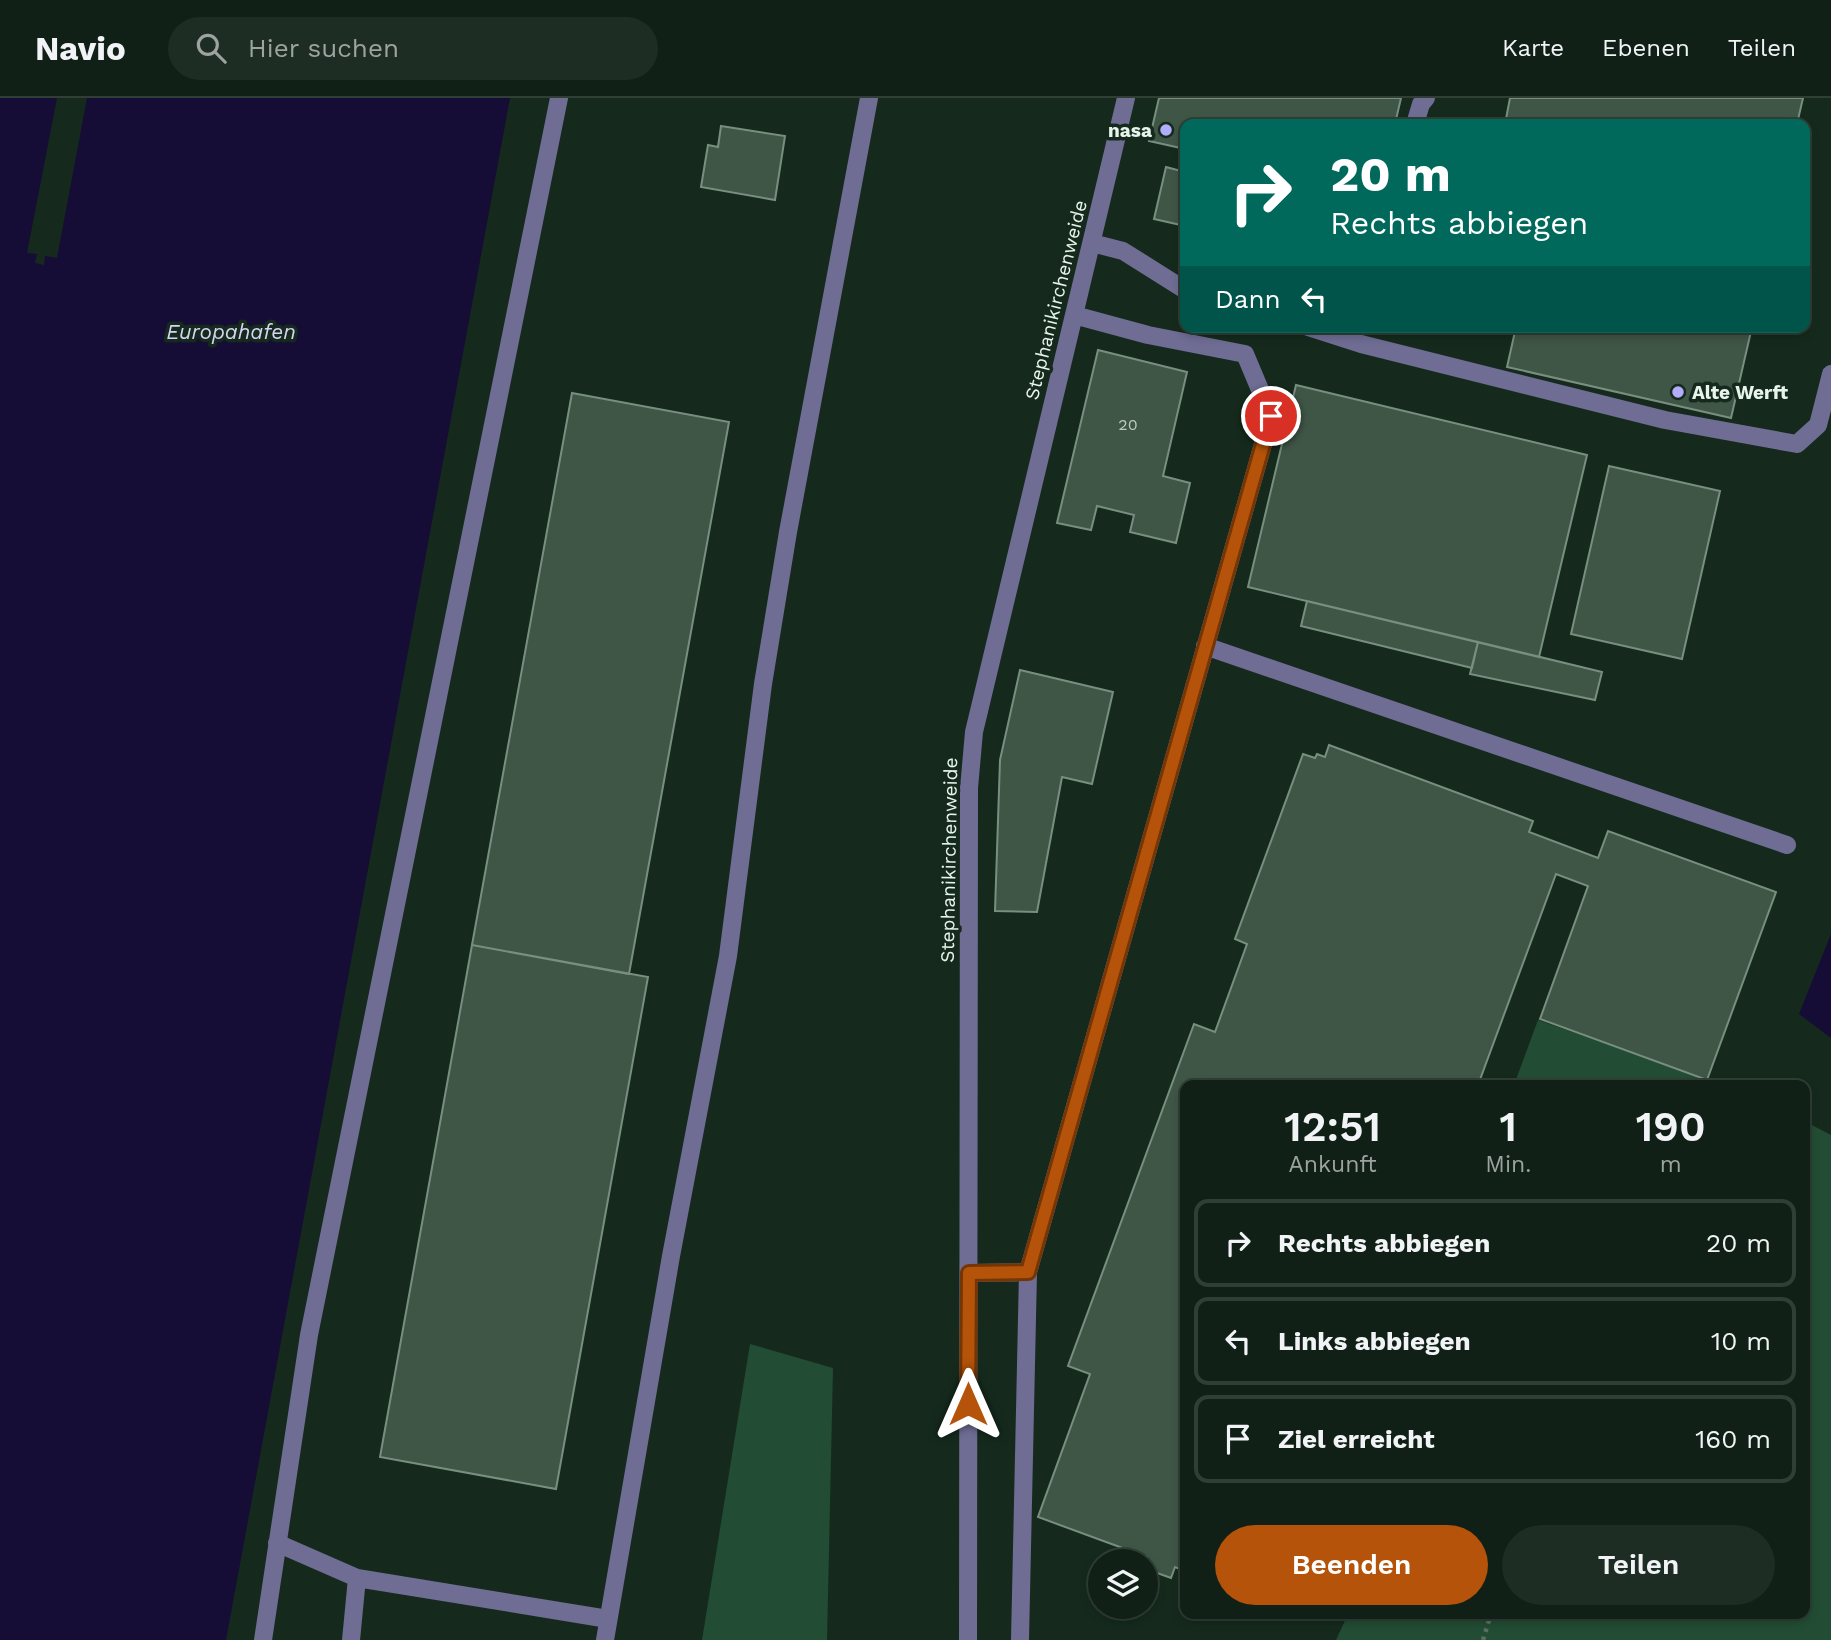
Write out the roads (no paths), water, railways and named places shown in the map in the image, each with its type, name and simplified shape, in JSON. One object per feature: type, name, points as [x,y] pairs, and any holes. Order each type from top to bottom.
[{"type":"street","points":[[263,1640],[309,1335],[559,98]]},
{"type":"street","points":[[604,1640],[671,1256],[728,956],[763,684],[788,531],[869,98]]},
{"type":"street","name":"Stephanikirchenweide","points":[[968,1640],[969,788],[974,732],[1126,98]]},
{"type":"street","points":[[1416,119],[1420,104],[1426,98]]},
{"type":"street","points":[[1092,243],[1123,251],[1180,287]]},
{"type":"street","points":[[1020,1640],[1028,1272],[1271,416],[1245,354],[1149,335],[1074,316]]},
{"type":"street","points":[[1345,333],[1665,420],[1797,444],[1818,425],[1831,374]]},
{"type":"street","points":[[1205,646],[1787,845]]},
{"type":"street","points":[[969,1273],[1028,1272]]},
{"type":"street","points":[[277,1543],[357,1578],[608,1619]]},
{"type":"street","points":[[351,1640],[357,1578]]},
{"type":"water","name":"Europahafen","points":[[0,98],[510,98],[226,1640],[0,1640]]},
{"type":"water","points":[[1831,934],[1831,1038],[1799,1014]]},
{"type":"place","name":"nasa","points":[[1166,130]]},
{"type":"place","name":"Alte Werft","points":[[1678,392]]}]
